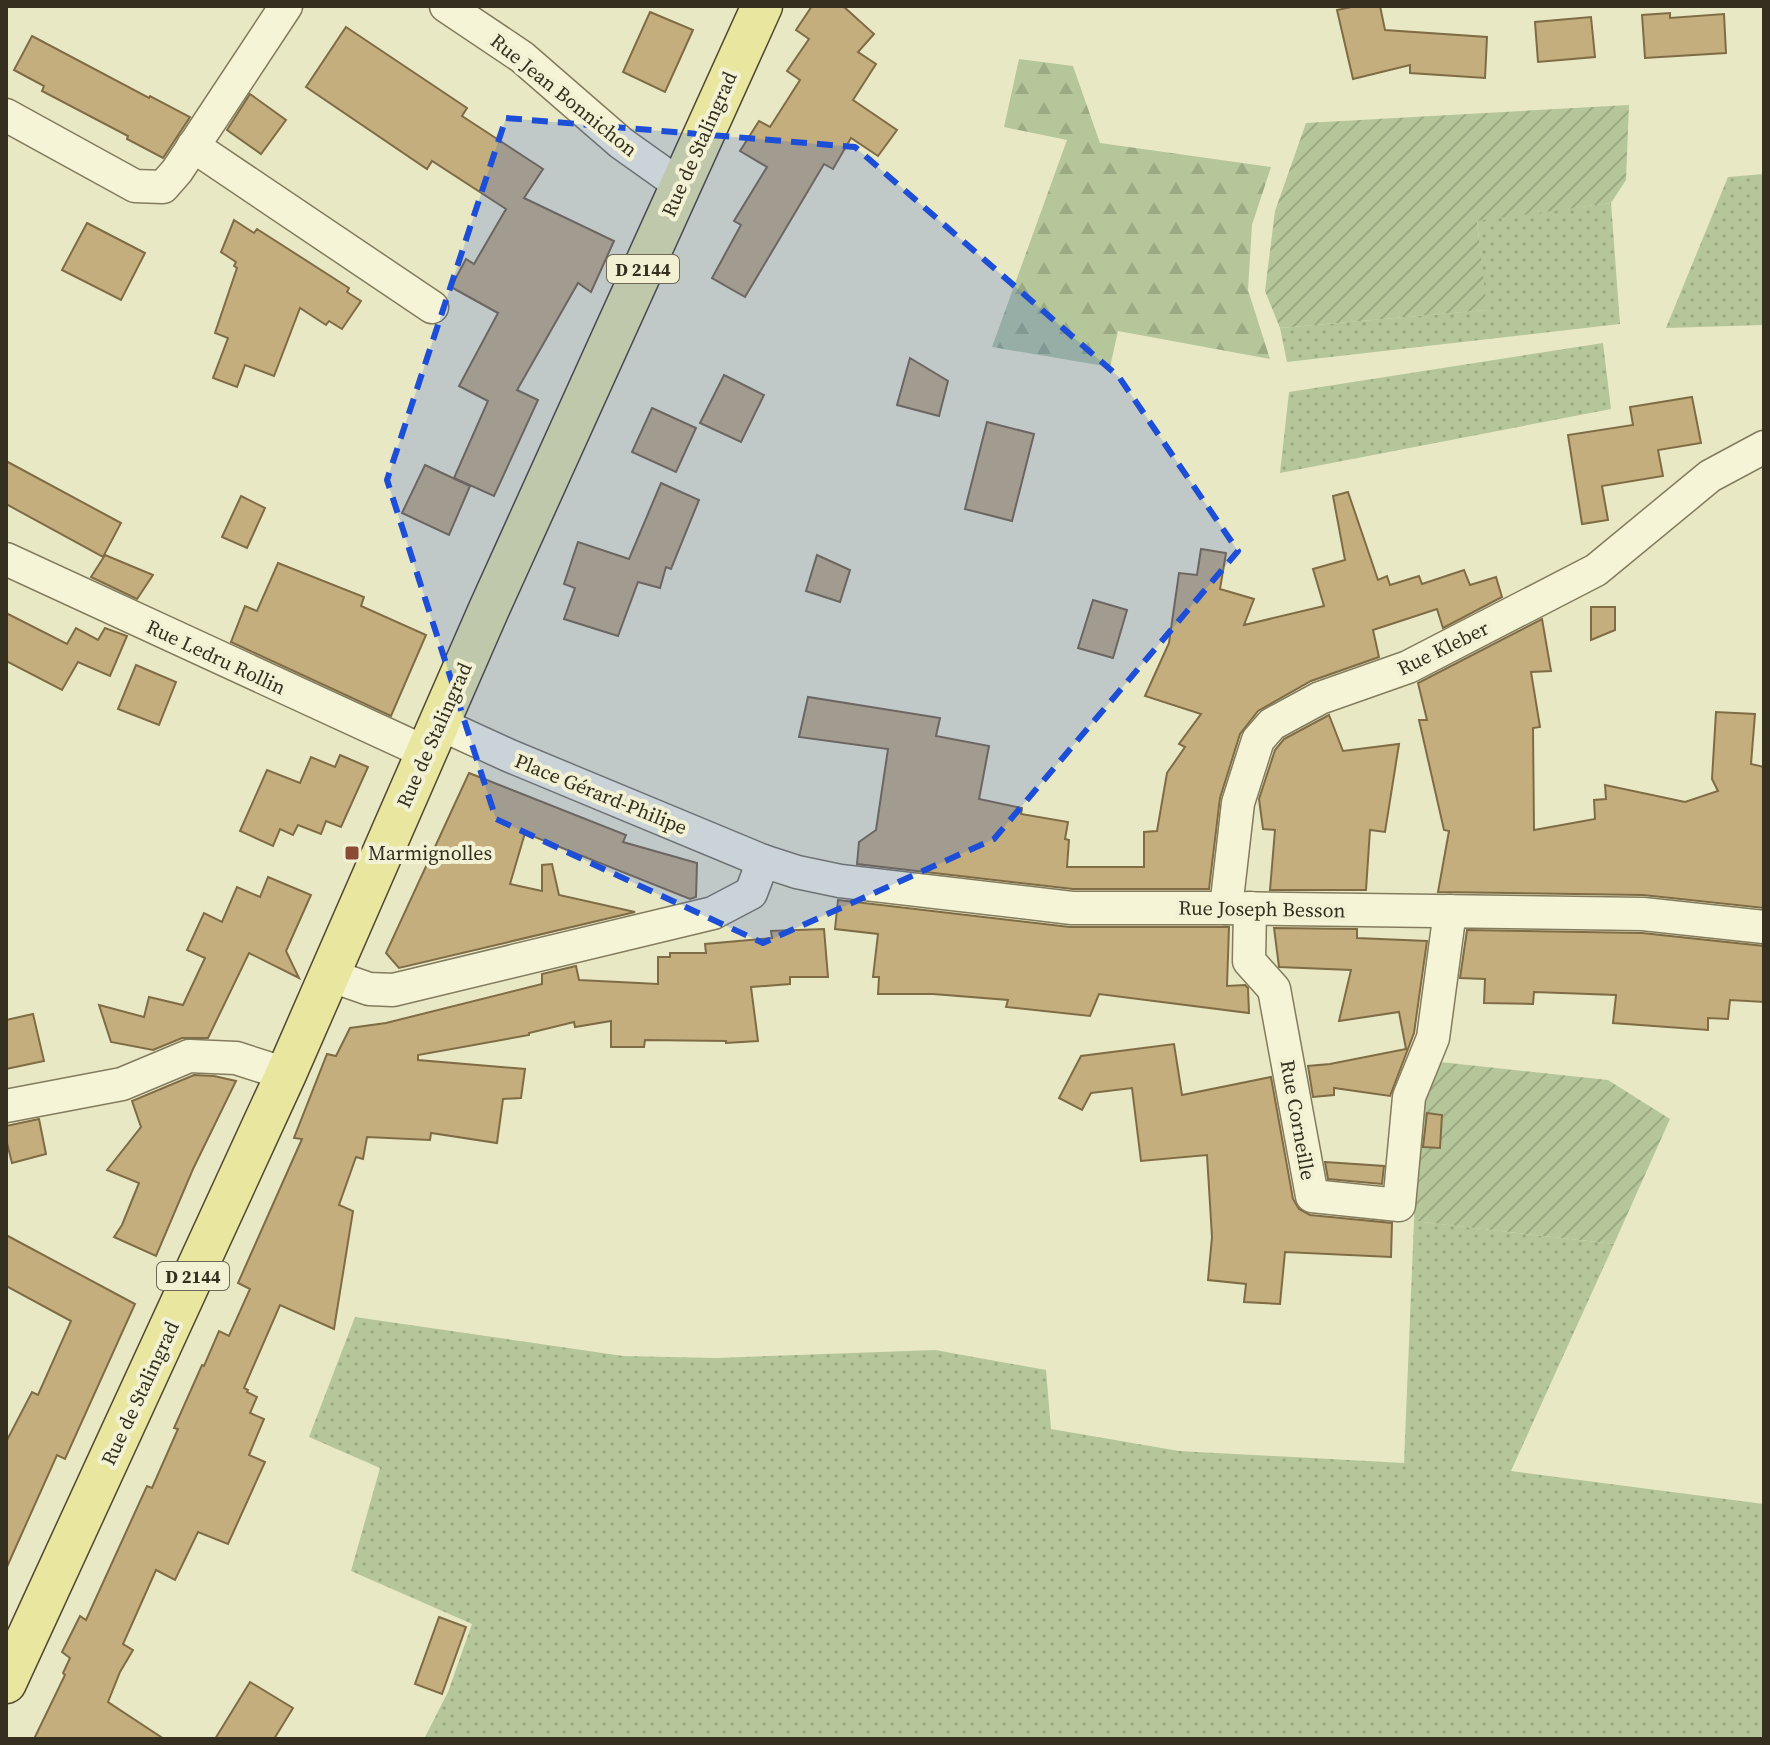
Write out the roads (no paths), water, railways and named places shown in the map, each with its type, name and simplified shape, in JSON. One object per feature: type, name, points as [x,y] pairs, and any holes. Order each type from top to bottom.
[{"type":"main road","name":"Rue de Stalingrad","points":[[6,1683],[286,1074],[489,609],[762,6]]},
{"type":"street","points":[[6,115],[135,186],[163,187],[286,6]]},
{"type":"street","name":"Rue Jean Bonnichon","points":[[446,6],[522,57],[621,143],[680,185]]},
{"type":"street","points":[[193,146],[432,307]]},
{"type":"street","name":"Rue Kleber","points":[[1238,908],[1238,803],[1258,740],[1272,724],[1320,698],[1408,667],[1596,570],[1710,476],[1764,447]]},
{"type":"street","name":"Rue Ledru Rollin","points":[[6,559],[434,739]]},
{"type":"street","name":"Place Gérard-Philipe","points":[[434,739],[518,760],[763,861]]},
{"type":"street","points":[[329,975],[369,989],[393,990],[713,913],[751,893],[763,861]]},
{"type":"street","name":"Rue Joseph Besson","points":[[763,861],[840,881],[1072,908],[1643,914],[1764,927]]},
{"type":"street","name":"Rue Corneille","points":[[1238,908],[1249,961],[1274,989],[1312,1196],[1399,1205],[1409,1097],[1433,1038],[1450,911]]},
{"type":"street","points":[[6,1106],[122,1084],[189,1056],[236,1058],[286,1074]]},
{"type":"place","name":"Marmignolles","points":[[352,853]]}]
